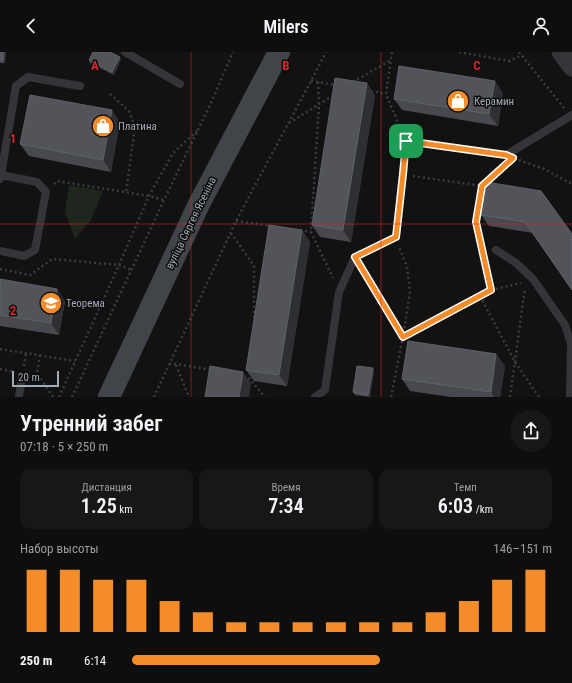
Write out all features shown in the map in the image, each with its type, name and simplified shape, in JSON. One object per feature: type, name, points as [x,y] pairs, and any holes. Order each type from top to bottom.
[{"type":"main road","name":"вуліца Сяргея Ясеніна","points":[[109,397],[198,206],[279,52]]},
{"type":"street","points":[[561,52],[572,67]]},
{"type":"lane","points":[[125,52],[180,84]]},
{"type":"lane","points":[[0,251],[24,256],[35,250],[46,192],[38,182],[0,177],[16,86],[28,77],[80,86]]},
{"type":"lane","points":[[315,397],[325,390],[339,292],[355,257],[396,237],[406,141],[509,156],[571,115]]},
{"type":"lane","points":[[496,250],[516,263],[533,279],[565,324],[571,344],[570,397]]},
{"type":"lane","points":[[19,397],[22,374]]},
{"type":"path","points":[[72,397],[164,200],[199,129],[233,52]]},
{"type":"path","points":[[154,397],[230,233],[326,52]]},
{"type":"path","points":[[392,52],[386,94],[406,141]]},
{"type":"path","points":[[459,52],[509,61],[522,55]]},
{"type":"path","points":[[519,52],[571,115]]},
{"type":"path","points":[[353,83],[391,60]]},
{"type":"path","points":[[311,81],[339,85]]},
{"type":"path","points":[[318,82],[319,104],[311,232],[339,292]]},
{"type":"path","points":[[370,91],[386,94]]},
{"type":"path","points":[[110,94],[129,112],[135,127],[126,192]]},
{"type":"path","points":[[288,123],[336,94]]},
{"type":"path","points":[[59,397],[119,265],[148,196],[173,153],[199,129]]},
{"type":"path","points":[[491,290],[476,222],[482,186],[509,156],[544,170],[572,184]]},
{"type":"path","points":[[403,174],[482,186]]},
{"type":"path","points":[[50,188],[57,181],[126,192],[164,200]]},
{"type":"path","points":[[236,221],[274,226]]},
{"type":"path","points":[[296,230],[311,232]]},
{"type":"path","points":[[230,233],[254,266],[254,330]]},
{"type":"path","points":[[391,397],[410,292],[407,267],[396,237]]},
{"type":"path","points":[[355,257],[403,337]]},
{"type":"path","points":[[0,269],[30,275],[52,259],[119,265],[131,270]]},
{"type":"path","points":[[403,337],[491,290],[526,282],[510,397]]},
{"type":"path","points":[[480,296],[515,362],[539,397]]},
{"type":"path","points":[[0,349],[75,361]]},
{"type":"path","points":[[22,374],[26,353]]},
{"type":"path","points":[[40,355],[37,373],[53,397]]},
{"type":"path","points":[[169,364],[219,372]]},
{"type":"path","points":[[176,364],[189,397]]},
{"type":"path","points":[[241,376],[248,377],[265,397]]},
{"type":"shaded area","points":[[69,185],[103,191],[91,220],[75,239],[65,212]]},
{"type":"building","points":[[0,52],[4,52],[3,61],[0,60]]},
{"type":"building","points":[[93,52],[110,52],[120,57],[112,72],[89,60]]},
{"type":"building","points":[[399,66],[495,81],[489,114],[394,99]]},
{"type":"building","points":[[335,78],[367,83],[343,230],[312,225]]},
{"type":"building","points":[[30,95],[112,110],[103,160],[20,144]]},
{"type":"building","points":[[486,182],[541,191],[572,234],[572,290],[525,222],[481,215]]},
{"type":"building","points":[[269,225],[302,230],[279,375],[246,370]]},
{"type":"building","points":[[0,279],[57,289],[51,323],[0,315]]},
{"type":"building","points":[[408,341],[496,354],[491,392],[402,379]]},
{"type":"building","points":[[210,366],[243,372],[239,397],[205,397]]},
{"type":"building","points":[[357,366],[373,368],[368,395],[353,392]]},
{"type":"place","name":"Керамин","points":[[458,101]]},
{"type":"place","name":"Платина","points":[[103,126]]},
{"type":"place","name":"Теорема","points":[[51,303]]},
{"type":"route","points":[[406,141],[506,155],[513,158],[482,186],[476,222],[491,290],[403,337],[355,257],[396,237],[406,141]]}]
